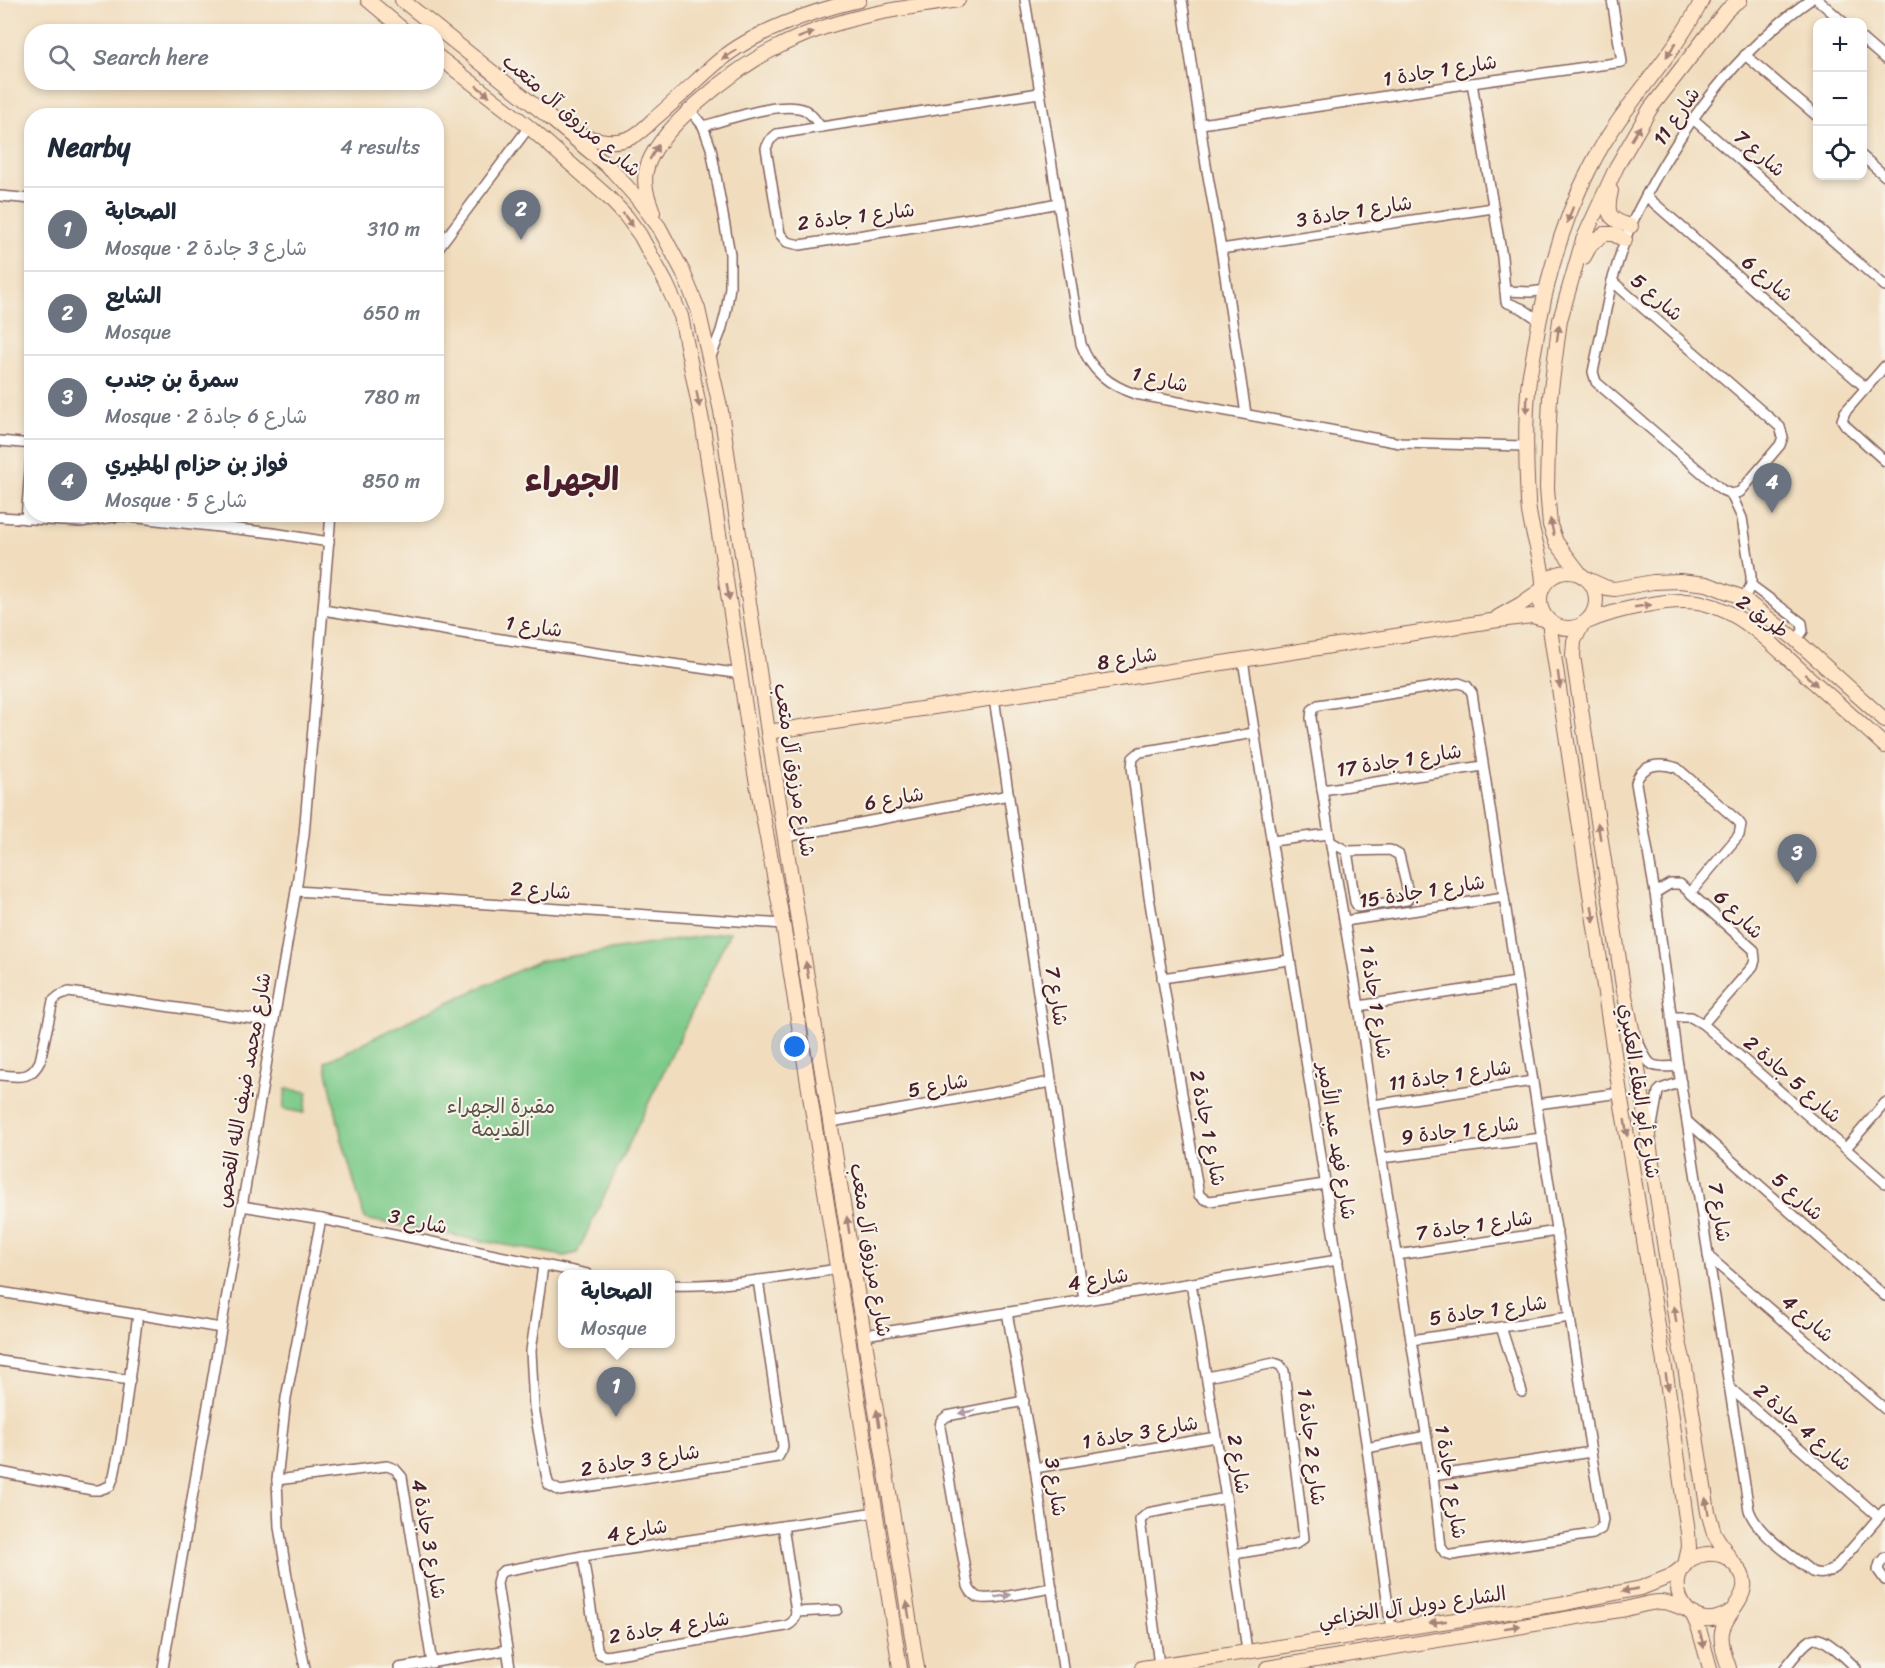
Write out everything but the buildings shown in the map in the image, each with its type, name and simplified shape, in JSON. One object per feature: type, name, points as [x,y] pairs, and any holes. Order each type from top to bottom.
[{"type":"main road","points":[[368,0],[396,24]]},
{"type":"main road","name":"شارع مرزوق آل متعب","points":[[402,0],[432,24]]},
{"type":"main road","points":[[550,118],[573,132],[611,142],[633,137],[716,63],[754,38],[830,7],[859,0]]},
{"type":"main road","points":[[659,227],[647,198],[645,186],[649,161],[658,145],[690,110],[732,75],[767,52],[802,35],[887,11],[958,0]]},
{"type":"main road","points":[[1702,0],[1670,52],[1611,131],[1591,166],[1567,224],[1539,320],[1528,390],[1525,446],[1529,511],[1543,573],[1540,606],[1548,621],[1560,628],[1568,629],[1585,623],[1595,610],[1596,602],[1592,586],[1556,542],[1550,525],[1547,488],[1550,397],[1560,320],[1568,289],[1583,240],[1617,166],[1650,109],[1726,10],[1740,0]]},
{"type":"main road","name":"شارع مرزوق آل متعب","points":[[444,33],[612,170],[659,227],[683,272],[698,309],[721,411],[768,732],[818,1034],[917,1668]]},
{"type":"main road","name":"شارع مرزوق آل متعب","points":[[444,61],[529,126],[591,180],[626,216],[640,235],[681,316],[702,421],[755,773],[797,1009],[900,1668]]},
{"type":"main road","points":[[660,114],[665,126],[674,127]]},
{"type":"main road","points":[[1617,166],[1607,207],[1611,216],[1617,221],[1630,226]]},
{"type":"main road","points":[[1568,289],[1596,238],[1604,234],[1613,234],[1625,240]]},
{"type":"main road","points":[[1542,588],[1553,576],[1562,572],[1571,572],[1584,578]]},
{"type":"main road","name":"طريق 2","points":[[1584,578],[1615,589],[1653,582],[1680,581],[1707,584],[1744,598],[1796,640],[1885,720]]},
{"type":"main road","name":"شارع 8","points":[[1491,621],[1521,604],[1542,588]]},
{"type":"main road","name":"طريق 2","points":[[1585,623],[1605,614],[1630,608],[1687,601],[1704,603],[1731,612],[1744,620],[1879,733],[1885,746]]},
{"type":"main road","name":"شارع 8","points":[[768,732],[1491,621],[1532,616],[1548,621]]},
{"type":"main road","name":"شارع أبو البقاء العكبري","points":[[1548,621],[1620,1093],[1667,1381],[1689,1547],[1684,1566]]},
{"type":"main road","name":"شارع أبو البقاء العكبري","points":[[1585,623],[1574,641],[1573,656],[1623,986],[1632,1029],[1679,1342],[1708,1512],[1714,1533],[1730,1559]]},
{"type":"main road","points":[[1784,655],[1781,648],[1785,641],[1792,638],[1796,640]]},
{"type":"main road","points":[[1590,892],[1597,888],[1602,892],[1616,970],[1623,986]]},
{"type":"main road","points":[[797,1009],[807,1012],[813,1007]]},
{"type":"main road","points":[[801,1035],[807,1030],[818,1034]]},
{"type":"main road","points":[[1644,1240],[1652,1251],[1667,1340],[1672,1345],[1679,1342]]},
{"type":"main road","points":[[852,1363],[859,1367],[869,1361]]},
{"type":"main road","points":[[856,1389],[867,1385],[873,1389]]},
{"type":"main road","points":[[1710,1668],[1699,1629],[1681,1602],[1677,1583],[1684,1566],[1692,1558],[1711,1553],[1730,1559],[1742,1575],[1743,1594],[1722,1631],[1722,1641],[1729,1668]]},
{"type":"main road","name":"الشارع دوبل آل الخزاعي","points":[[1142,1668],[1566,1603],[1641,1588],[1671,1576],[1684,1566]]},
{"type":"main road","name":"الشارع دوبل آل الخزاعي","points":[[1268,1668],[1626,1609],[1660,1601],[1671,1602],[1689,1612]]},
{"type":"main road","points":[[1689,1612],[1705,1619],[1715,1619],[1733,1610]]},
{"type":"main road","points":[[1332,1638],[1328,1647],[1335,1657]]},
{"type":"main road","points":[[1306,1642],[1314,1652],[1308,1662]]},
{"type":"street","name":"شارع 1","points":[[1025,0],[1081,344],[1098,373],[1113,385],[1135,394],[1400,443],[1525,446]]},
{"type":"street","points":[[1182,0],[1246,414]]},
{"type":"street","name":"شارع 1 جادة 1","points":[[1201,124],[1622,63],[1612,0]]},
{"type":"street","name":"شارع 11","points":[[1612,281],[1630,226],[1670,153],[1693,119],[1745,54],[1772,28],[1810,0]]},
{"type":"street","points":[[1818,0],[1838,18]]},
{"type":"street","points":[[1867,43],[1885,59]]},
{"type":"street","points":[[1745,54],[1813,113]]},
{"type":"street","points":[[1472,83],[1506,302],[1532,314],[1539,320]]},
{"type":"street","name":"شارع 1 جادة 2","points":[[1039,93],[781,132],[773,137],[766,148],[780,234],[791,244],[800,245],[1058,203]]},
{"type":"street","points":[[703,126],[781,107],[806,111],[821,127]]},
{"type":"street","points":[[690,110],[703,126],[711,148],[730,254],[730,287],[726,312],[722,331],[710,359]]},
{"type":"street","name":"شارع 7","points":[[1693,119],[1885,285]]},
{"type":"street","points":[[444,239],[529,126]]},
{"type":"street","points":[[1867,160],[1885,176]]},
{"type":"street","points":[[0,196],[24,198]]},
{"type":"street","name":"شارع 6","points":[[1646,196],[1866,388]]},
{"type":"street","name":"شارع 1 جادة 3","points":[[1221,249],[1493,208]]},
{"type":"street","name":"شارع 5","points":[[1612,281],[1780,427],[1783,437],[1780,445],[1743,489],[1731,494],[1722,490],[1596,382],[1593,372],[1612,281]]},
{"type":"street","points":[[1505,291],[1546,290]]},
{"type":"street","points":[[1885,366],[1845,412],[1842,420],[1885,460]]},
{"type":"street","points":[[0,441],[24,443]]},
{"type":"street","points":[[1731,494],[1742,518],[1751,576],[1751,585],[1744,598]]},
{"type":"street","points":[[0,517],[24,519]]},
{"type":"street","points":[[175,522],[329,542]]},
{"type":"street","name":"شارع محمد ضيف الله القحص","points":[[163,1668],[296,891],[304,835],[330,522]]},
{"type":"street","points":[[1751,585],[1802,623],[1803,631],[1796,640]]},
{"type":"street","name":"شارع 1","points":[[323,610],[474,635],[741,674]]},
{"type":"street","name":"شارع فهد عبد الأمير","points":[[1243,660],[1367,1448],[1391,1629]]},
{"type":"street","name":"شارع 1 جادة 1","points":[[1463,684],[1470,689],[1482,766],[1603,1520],[1601,1528],[1593,1534],[1448,1555],[1441,1547],[1433,1476],[1311,718],[1318,705],[1463,684]]},
{"type":"street","name":"شارع 7","points":[[994,698],[1084,1300]]},
{"type":"street","name":"شارع 1 جادة 2","points":[[1254,733],[1140,752],[1131,762],[1162,978],[1199,1195],[1210,1201],[1325,1184]]},
{"type":"street","name":"شارع 7","points":[[1691,892],[1739,835],[1741,825],[1683,772],[1670,766],[1657,765],[1642,770],[1636,783],[1655,893],[1678,1066],[1749,1510],[1755,1523],[1764,1532],[1812,1572],[1818,1574],[1827,1573],[1835,1568],[1882,1513]]},
{"type":"street","name":"شارع 1 جادة 17","points":[[1322,790],[1482,766]]},
{"type":"street","name":"شارع 6","points":[[785,837],[1009,795]]},
{"type":"street","points":[[1272,841],[1330,838],[1347,851],[1390,850],[1399,855],[1408,889],[1407,900],[1358,907],[1355,902],[1347,851]]},
{"type":"street","name":"شارع 6","points":[[1655,893],[1676,883],[1680,884],[1750,946],[1755,954],[1753,966],[1703,1024]]},
{"type":"street","name":"شارع 2","points":[[296,891],[783,924]]},
{"type":"street","name":"شارع 1 جادة 15","points":[[1345,921],[1504,897]]},
{"type":"street","points":[[1162,978],[1289,960]]},
{"type":"street","points":[[1359,1006],[1517,982]]},
{"type":"street","points":[[0,1075],[23,1077],[36,1068],[40,1061],[52,1001],[69,992],[273,1022]]},
{"type":"street","name":"شارع 5 جادة 2","points":[[1671,1017],[1691,1017],[1703,1024],[1885,1183]]},
{"type":"street","points":[[1632,1029],[1647,1060],[1653,1066],[1659,1068],[1678,1066]]},
{"type":"street","name":"شارع 1 جادة 11","points":[[1373,1105],[1533,1081]]},
{"type":"street","name":"شارع 5","points":[[831,1122],[1051,1082]]},
{"type":"street","points":[[1650,1146],[1658,1092],[1681,1082]]},
{"type":"street","points":[[1537,1104],[1620,1093]]},
{"type":"street","points":[[1846,1149],[1885,1102]]},
{"type":"street","name":"شارع 5","points":[[1688,1122],[1885,1296]]},
{"type":"street","name":"شارع 1 جادة 9","points":[[1382,1158],[1542,1138]]},
{"type":"street","name":"شارع 3","points":[[242,1206],[321,1219],[563,1270]]},
{"type":"street","points":[[305,1668],[279,1527],[277,1480],[286,1398],[321,1219]]},
{"type":"street","name":"شارع 1 جادة 7","points":[[1397,1255],[1557,1231]]},
{"type":"street","name":"شارع 4","points":[[1708,1256],[1885,1409]]},
{"type":"street","name":"شارع 4","points":[[865,1335],[1338,1260]]},
{"type":"street","name":"شارع 3 جادة 2","points":[[543,1266],[531,1351],[533,1392],[547,1479],[549,1485],[560,1491],[778,1457],[783,1446],[758,1280]]},
{"type":"street","points":[[675,1286],[758,1280],[837,1269]]},
{"type":"street","name":"شارع 2","points":[[1191,1283],[1226,1498],[1247,1651]]},
{"type":"street","points":[[0,1292],[221,1328]]},
{"type":"street","name":"شارع 3","points":[[1007,1312],[1035,1468],[1063,1668]]},
{"type":"street","points":[[0,1472],[92,1490],[110,1486],[114,1476],[130,1380],[138,1314]]},
{"type":"street","name":"شارع 1 جادة 5","points":[[1411,1340],[1570,1317]]},
{"type":"street","points":[[1501,1327],[1522,1392]]},
{"type":"street","points":[[0,1361],[130,1380]]},
{"type":"street","name":"شارع 2 جادة 1","points":[[1207,1377],[1274,1363],[1280,1365],[1284,1371],[1304,1538],[1296,1544],[1234,1554]]},
{"type":"street","name":"شارع 4 جادة 2","points":[[1730,1388],[1882,1513]]},
{"type":"street","points":[[1024,1401],[947,1416],[941,1421],[940,1427],[970,1591],[985,1599],[1052,1587]]},
{"type":"street","name":"شارع 3 جادة 1","points":[[1035,1468],[1216,1437]]},
{"type":"street","points":[[1367,1448],[1426,1437]]},
{"type":"street","points":[[1433,1476],[1591,1452]]},
{"type":"street","name":"شارع 3 جادة 4","points":[[277,1480],[387,1466],[395,1469],[402,1477],[432,1663]]},
{"type":"street","points":[[1159,1665],[1140,1520],[1148,1513],[1226,1498]]},
{"type":"street","name":"شارع 4","points":[[510,1668],[497,1584],[499,1575],[503,1571],[583,1556],[876,1512]]},
{"type":"street","points":[[783,1526],[796,1612],[837,1610]]},
{"type":"street","name":"شارع 4 جادة 2","points":[[583,1556],[597,1648],[603,1656],[786,1626],[795,1619],[796,1612]]},
{"type":"street","points":[[1885,1557],[1878,1570],[1885,1580]]},
{"type":"street","points":[[1785,1668],[1811,1639],[1817,1638],[1824,1640],[1856,1668]]},
{"type":"street","points":[[399,1668],[507,1650]]},
{"type":"green space","name":"مقبرة الجهراء القديمة","points":[[730,932],[577,1253],[564,1256],[365,1219],[342,1140],[325,1062],[416,1017],[539,961]]},
{"type":"green space","points":[[286,1089],[308,1092],[304,1113],[283,1109]]},
{"type":"place","name":"الشايع","points":[[521,240]]},
{"type":"place","name":"فواز بن حزام المطيري","points":[[1772,513]]},
{"type":"place","name":"سمرة بن جندب","points":[[1797,884]]},
{"type":"place","name":"الصحابة","points":[[616,1417]]},
{"type":"district","name":"الجهراء","points":[[572,479]]}]
